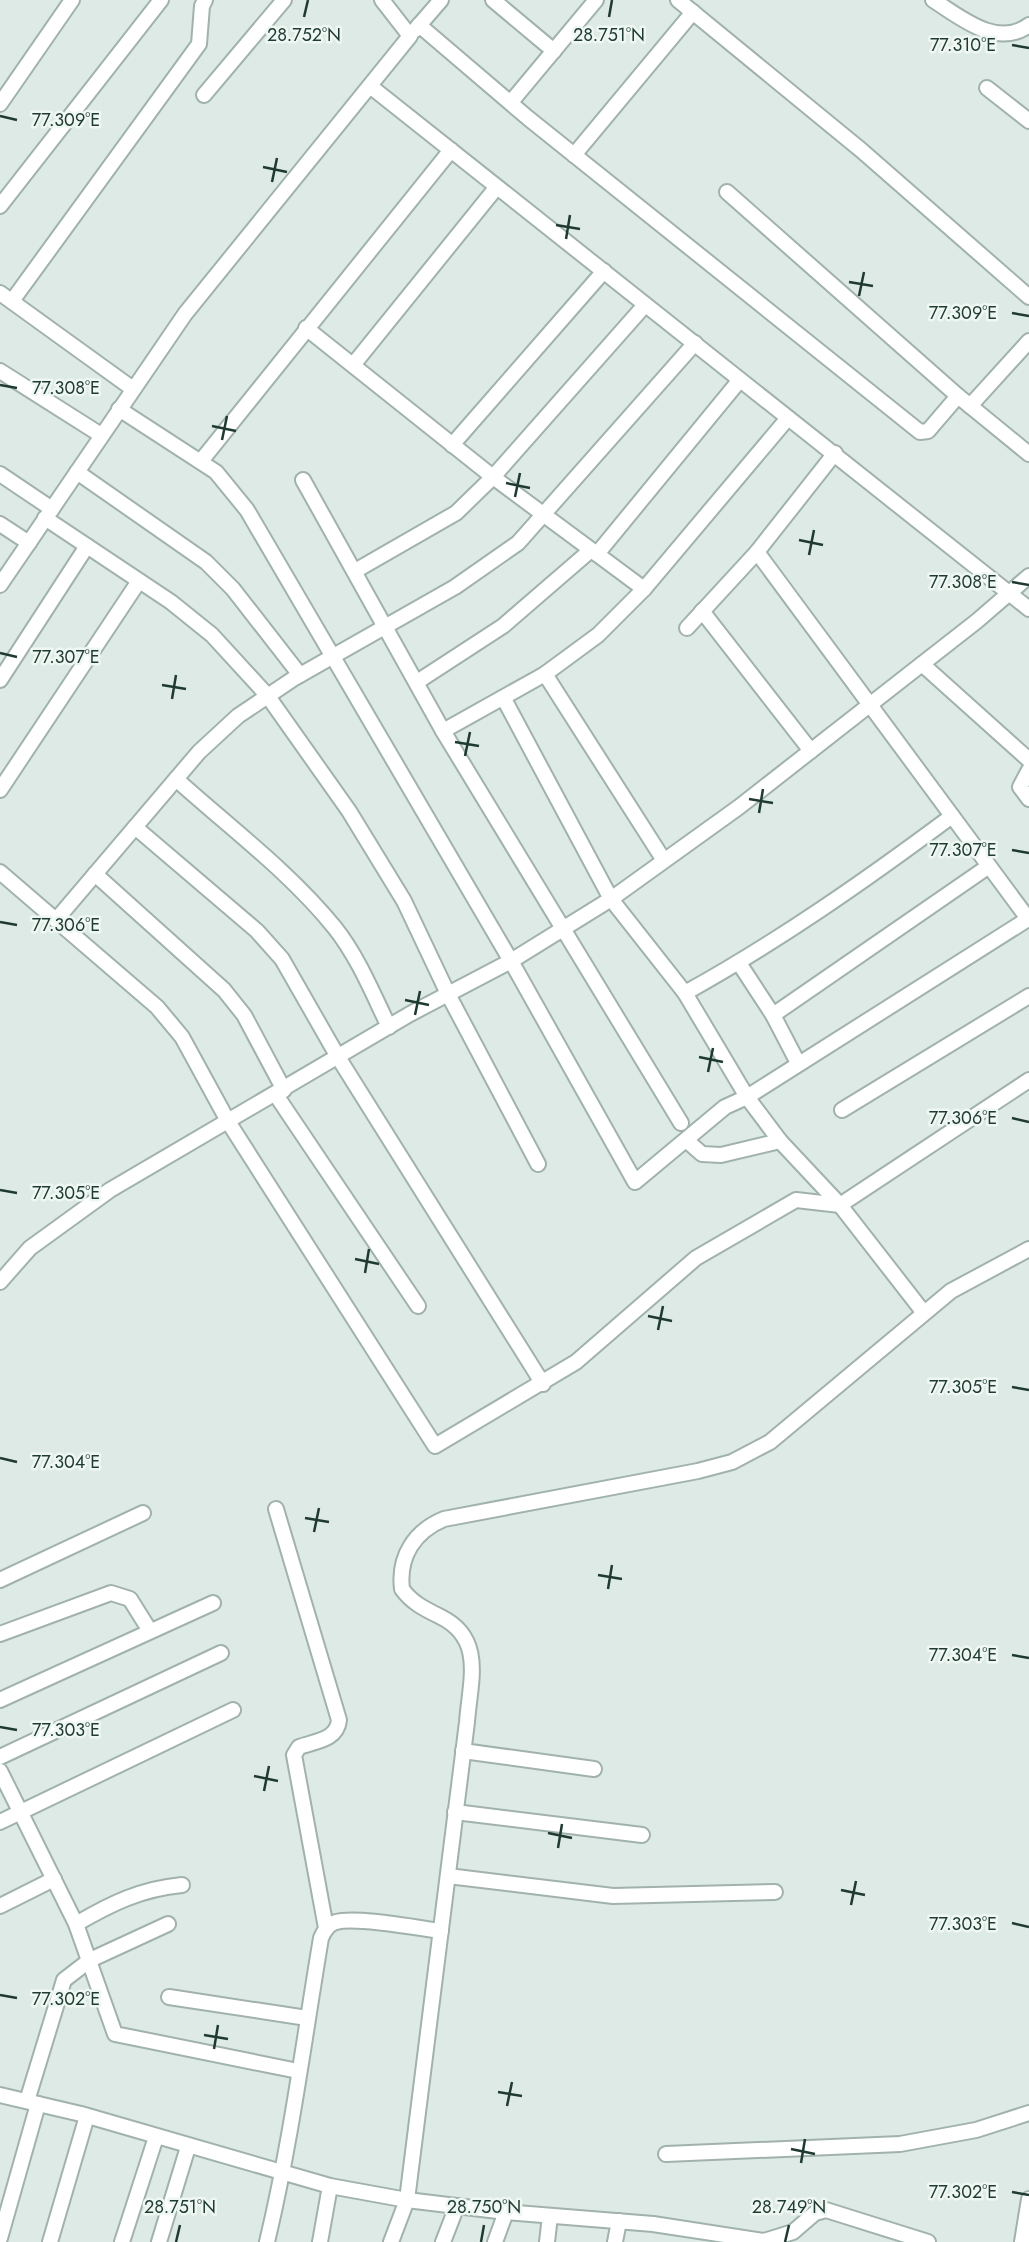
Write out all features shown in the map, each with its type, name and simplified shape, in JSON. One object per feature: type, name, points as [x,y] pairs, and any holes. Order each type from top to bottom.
[{"type":"street","points":[[0,104],[72,0]]},
{"type":"street","points":[[0,206],[161,0]]},
{"type":"street","points":[[133,389],[6,297],[199,44],[202,6],[205,0]]},
{"type":"street","points":[[204,95],[284,0]]},
{"type":"street","points":[[383,0],[415,30],[511,102],[920,432],[928,430],[964,401],[1029,341]]},
{"type":"street","points":[[0,585],[133,389],[242,240],[440,0]]},
{"type":"street","points":[[493,0],[554,51]]},
{"type":"street","points":[[511,102],[596,0]]},
{"type":"street","points":[[678,0],[861,150],[1029,297]]},
{"type":"street","points":[[933,0],[978,28],[992,33],[1008,33],[1029,25]]},
{"type":"street","points":[[574,155],[693,12]]},
{"type":"street","points":[[370,86],[1029,609]]},
{"type":"street","points":[[987,88],[1029,121]]},
{"type":"street","points":[[201,461],[451,150]]},
{"type":"street","points":[[353,365],[496,188]]},
{"type":"street","points":[[727,192],[964,401],[1029,454]]},
{"type":"street","points":[[452,444],[604,271]]},
{"type":"street","points":[[355,571],[456,513],[493,477],[645,305]]},
{"type":"street","points":[[306,328],[493,477],[644,589]]},
{"type":"street","points":[[56,920],[199,752],[238,716],[300,675],[494,563],[545,515],[695,343]]},
{"type":"street","points":[[0,371],[102,435]]},
{"type":"street","points":[[417,682],[503,626],[594,552],[739,381]]},
{"type":"street","points":[[119,409],[201,461],[234,492],[247,510],[512,961],[635,1182],[726,1107],[747,1097],[1028,919],[757,552]]},
{"type":"street","points":[[443,731],[545,674],[598,635],[644,589],[788,418]]},
{"type":"street","points":[[687,628],[757,552],[835,453]]},
{"type":"street","points":[[77,472],[206,562],[233,589],[300,675]]},
{"type":"street","points":[[0,474],[87,546],[212,635],[267,695],[349,811],[404,901],[449,996],[538,1164]]},
{"type":"street","points":[[303,480],[443,731],[681,1123]]},
{"type":"street","points":[[0,524],[29,543]]},
{"type":"street","points":[[0,680],[87,546]]},
{"type":"street","points":[[0,1282],[30,1248],[110,1190],[229,1123],[389,1027],[512,961],[611,900],[663,859],[739,807],[922,664],[1029,576]]},
{"type":"street","points":[[0,790],[139,581]]},
{"type":"street","points":[[702,611],[811,751]]},
{"type":"street","points":[[922,664],[1029,760]]},
{"type":"street","points":[[545,674],[663,859]]},
{"type":"street","points":[[504,699],[611,900],[685,993],[747,1097],[780,1141],[840,1205],[924,1313]]},
{"type":"street","points":[[1029,770],[1020,787],[1029,799]]},
{"type":"street","points":[[176,779],[306,895],[337,930],[389,1027]]},
{"type":"street","points":[[685,993],[838,900],[952,816]]},
{"type":"street","points":[[135,827],[257,931],[282,959],[338,1057],[543,1384]]},
{"type":"street","points":[[773,1016],[989,866]]},
{"type":"street","points":[[0,872],[157,1007],[182,1037],[229,1123],[435,1447],[576,1362],[696,1258],[796,1200],[840,1205],[1029,1080]]},
{"type":"street","points":[[95,874],[224,990],[244,1015],[280,1093],[418,1306]]},
{"type":"street","points":[[738,963],[773,1016],[798,1063]]},
{"type":"street","points":[[842,1110],[1029,996]]},
{"type":"street","points":[[686,1140],[702,1154],[721,1155],[780,1141]]},
{"type":"street","points":[[391,2242],[407,2200],[463,1751],[472,1657],[469,1641],[461,1629],[410,1600],[402,1589],[406,1552],[426,1526],[479,1510],[698,1471],[732,1462],[769,1441],[951,1291],[1029,1249]]},
{"type":"street","points":[[276,1509],[339,1720],[338,1729],[332,1736],[299,1747],[294,1755],[326,1928]]},
{"type":"street","points":[[0,1580],[143,1513]]},
{"type":"street","points":[[0,1634],[111,1593],[130,1599],[150,1631]]},
{"type":"street","points":[[0,1700],[212,1603]]},
{"type":"street","points":[[0,1757],[221,1653]]},
{"type":"street","points":[[0,1822],[233,1710]]},
{"type":"street","points":[[463,1751],[594,1769]]},
{"type":"street","points":[[0,1772],[76,1924],[112,2029],[118,2036],[298,2071]]},
{"type":"street","points":[[455,1812],[642,1835]]},
{"type":"street","points":[[448,1876],[613,1896],[775,1892]]},
{"type":"street","points":[[0,1906],[54,1879]]},
{"type":"street","points":[[76,1924],[116,1901],[141,1891],[182,1885]]},
{"type":"street","points":[[267,2242],[284,2172],[307,2018],[321,1938],[326,1928],[335,1922],[351,1922],[441,1931]]},
{"type":"street","points":[[0,2238],[64,1980],[90,1960],[168,1924]]},
{"type":"street","points":[[169,1997],[307,2018]]},
{"type":"street","points":[[0,2095],[87,2116],[330,2186],[407,2200],[506,2212],[620,2221],[682,2236],[764,2241],[793,2232],[814,2213],[826,2210],[928,2242]]},
{"type":"street","points":[[666,2154],[900,2144],[976,2130],[1029,2113]]},
{"type":"street","points":[[50,2242],[87,2116]]},
{"type":"street","points":[[122,2242],[156,2137]]},
{"type":"street","points":[[159,2242],[188,2147]]},
{"type":"street","points":[[320,2242],[330,2186]]},
{"type":"street","points":[[1022,2242],[1029,2199]]},
{"type":"street","points":[[443,2242],[457,2206]]},
{"type":"street","points":[[495,2242],[506,2212]]},
{"type":"street","points":[[547,2242],[550,2216]]},
{"type":"street","points":[[615,2242],[620,2221]]}]
